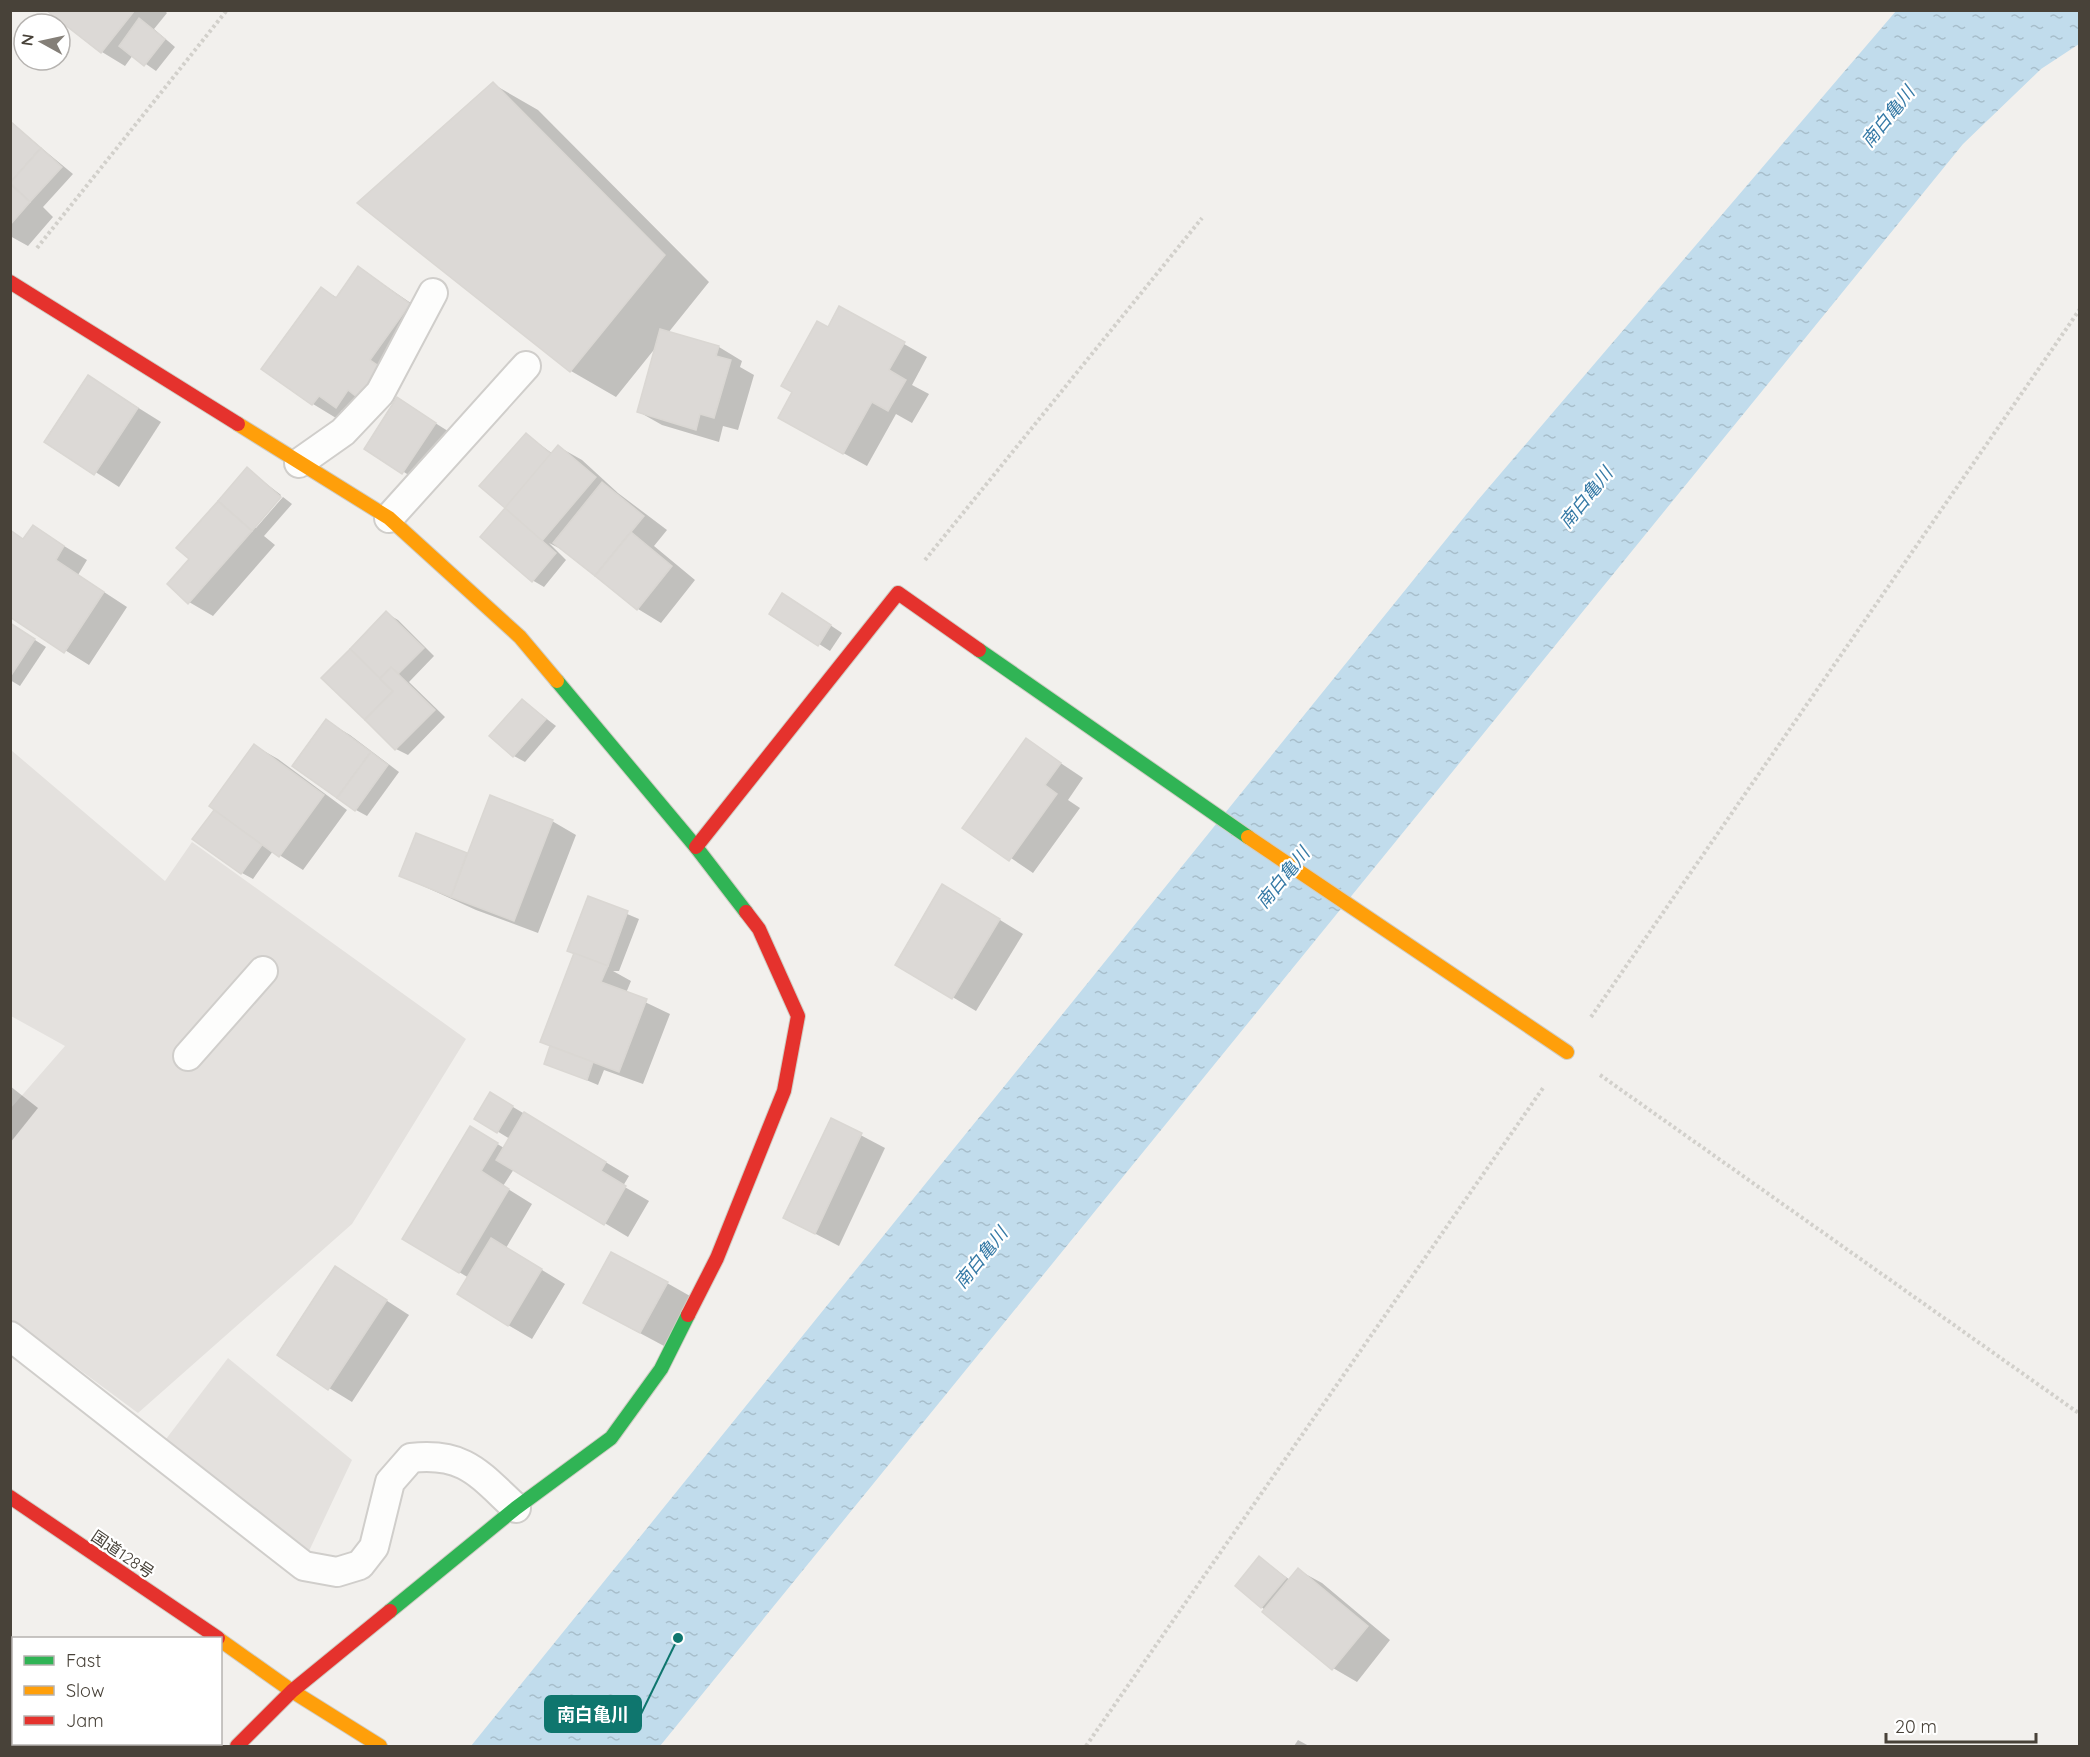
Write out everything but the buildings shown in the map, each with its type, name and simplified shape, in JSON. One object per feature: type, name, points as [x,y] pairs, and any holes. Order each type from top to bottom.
[{"type":"main road","points":[[10,282],[389,518],[520,637],[696,847],[759,929],[798,1016],[784,1090],[717,1258],[661,1369],[611,1438],[516,1508],[292,1691],[237,1746]]},
{"type":"main road","points":[[696,847],[898,593],[1184,794],[1567,1052]]},
{"type":"main road","name":"国道128号","points":[[10,1497],[216,1637]]},
{"type":"main road","name":"国道128号","points":[[222,1641],[292,1691],[380,1746]]},
{"type":"lane","points":[[299,463],[343,432],[380,393],[434,293]]},
{"type":"lane","points":[[389,518],[526,366]]},
{"type":"lane","points":[[189,1056],[263,971]]},
{"type":"lane","points":[[10,1336],[304,1566],[337,1572],[360,1565],[374,1547],[390,1482],[411,1458],[437,1455],[469,1465],[516,1508]]},
{"type":"path","points":[[33,253],[227,10]]},
{"type":"path","points":[[898,593],[1202,218]]},
{"type":"path","points":[[1567,1052],[2079,1414]]},
{"type":"shaded area","points":[[11,750],[165,881],[192,842],[466,1039],[352,1224],[138,1413],[11,1319],[11,1108],[65,1046],[11,1016]]},
{"type":"shaded area","points":[[228,1358],[352,1460],[309,1551],[166,1439]]},
{"type":"water","points":[[1896,11],[2079,11],[2079,44],[2041,69],[1963,144],[660,1746],[471,1746],[1478,500]]},
{"type":"traffic: fast","points":[[979,650],[1248,837]]},
{"type":"traffic: fast","points":[[557,681],[696,847],[746,912]]},
{"type":"traffic: fast","points":[[390,1611],[516,1508],[611,1438],[661,1369],[688,1315]]},
{"type":"traffic: slow","points":[[238,424],[389,518],[520,637],[557,681]]},
{"type":"traffic: slow","points":[[1248,837],[1567,1052]]},
{"type":"traffic: slow","points":[[222,1641],[292,1691],[380,1746]]},
{"type":"traffic: jam","points":[[10,282],[238,424]]},
{"type":"traffic: jam","points":[[696,847],[898,593],[979,650]]},
{"type":"traffic: jam","points":[[688,1315],[717,1258],[784,1091],[798,1016],[759,929],[746,912]]},
{"type":"traffic: jam","points":[[10,1497],[217,1637]]},
{"type":"traffic: jam","points":[[237,1746],[292,1691],[390,1611]]},
{"type":"place","name":"南白亀川","points":[[678,1638]]}]
